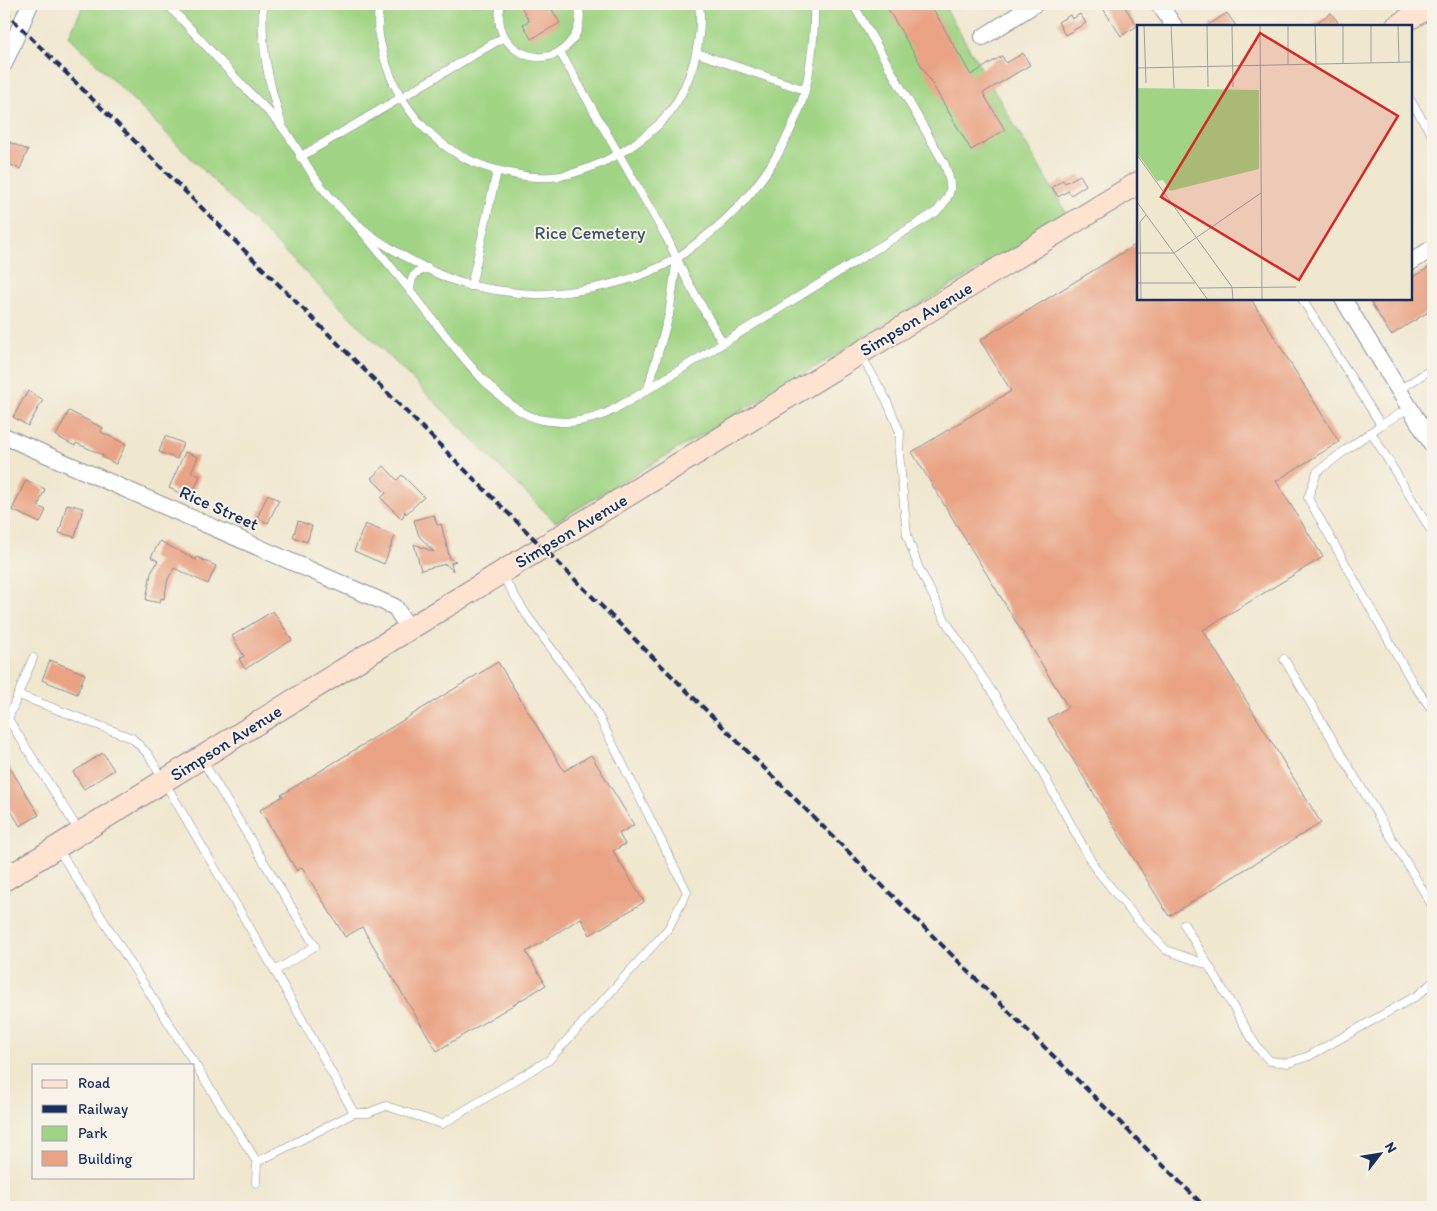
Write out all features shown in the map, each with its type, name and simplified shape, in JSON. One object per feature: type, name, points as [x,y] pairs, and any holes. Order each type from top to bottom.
[{"type":"street","points":[[4,64],[30,4]]},
{"type":"street","points":[[983,37],[1035,4]]},
{"type":"street","points":[[1159,4],[1173,25]]},
{"type":"street","points":[[1399,25],[1433,4]]},
{"type":"street","name":"Simpson Avenue","points":[[4,880],[14,865],[57,847],[1137,184]]},
{"type":"street","points":[[1412,261],[1433,248]]},
{"type":"street","points":[[1346,300],[1433,446]]},
{"type":"street","name":"Rice Street","points":[[4,436],[395,607],[409,630]]},
{"type":"lane","points":[[167,4],[283,129],[316,179],[354,222],[488,385],[514,406],[536,418],[560,422],[580,421],[602,415],[628,401],[936,212],[945,203],[951,189],[950,177],[944,163],[853,4]]},
{"type":"lane","points":[[263,4],[262,37],[274,101],[283,129]]},
{"type":"lane","points":[[379,4],[379,40],[392,82],[416,119],[436,140],[455,153],[498,171],[522,176],[550,177],[573,173],[594,166],[619,154],[642,139],[659,124],[674,104],[686,82],[697,52],[700,32],[699,4]]},
{"type":"lane","points":[[501,4],[498,12],[499,25],[504,37],[512,47],[523,54],[535,57],[548,56],[560,52],[570,43],[577,32],[580,19],[578,4]]},
{"type":"lane","points":[[354,222],[390,248],[428,268],[471,286],[536,295],[611,285],[642,275],[664,265],[706,237],[730,217],[751,193],[785,142],[798,113],[805,90],[815,23],[814,4]]},
{"type":"lane","points":[[300,157],[504,37]]},
{"type":"lane","points":[[560,52],[668,240],[687,280],[722,342]]},
{"type":"lane","points":[[697,52],[805,90]]},
{"type":"lane","points":[[1412,103],[1433,137]]},
{"type":"lane","points":[[471,286],[498,171]]},
{"type":"lane","points":[[648,388],[669,315],[676,258]]},
{"type":"lane","points":[[410,291],[411,281],[415,274],[428,268]]},
{"type":"lane","points":[[1303,300],[1381,425]]},
{"type":"lane","points":[[860,354],[886,399],[900,432],[899,452],[907,535],[918,566],[945,620],[1028,747],[1095,868],[1137,919],[1166,950],[1208,965]]},
{"type":"lane","points":[[1399,390],[1433,368]]},
{"type":"lane","points":[[1409,408],[1347,448],[1317,472],[1308,498],[1414,685],[1433,710]]},
{"type":"lane","points":[[1371,432],[1433,534]]},
{"type":"lane","points":[[257,1162],[354,1113],[368,1113],[386,1106],[442,1124],[550,1060],[668,929],[687,892],[593,705],[526,614],[501,573]]},
{"type":"lane","points":[[33,658],[8,719],[80,833]]},
{"type":"lane","points":[[1284,659],[1433,907]]},
{"type":"lane","points":[[19,695],[132,738],[148,754],[276,971],[354,1113]]},
{"type":"lane","points":[[200,759],[315,946],[276,971]]},
{"type":"lane","points":[[57,847],[195,1064]]},
{"type":"lane","points":[[1184,924],[1257,1047],[1270,1061],[1288,1063],[1309,1056],[1418,995],[1433,982]]},
{"type":"lane","points":[[195,1064],[257,1162],[256,1183]]},
{"type":"green space","name":"Rice Cemetery","points":[[84,4],[943,4],[1068,216],[555,522],[69,36]]},
{"type":"building","points":[[529,4],[540,4],[545,11],[551,8],[560,23],[531,39],[523,24],[529,21],[522,8]]},
{"type":"building","points":[[885,4],[930,4],[971,75],[1002,56],[1006,63],[1023,53],[1030,65],[983,93],[1005,130],[971,150]]},
{"type":"building","points":[[1100,4],[1123,4],[1137,26],[1121,36]]},
{"type":"building","points":[[1227,13],[1235,25],[1209,25]]},
{"type":"building","points":[[1331,13],[1338,22],[1334,25],[1313,25]]},
{"type":"building","points":[[1080,14],[1086,23],[1065,35],[1058,22],[1070,15],[1072,19]]},
{"type":"building","points":[[4,140],[28,150],[20,169],[4,162]]},
{"type":"building","points":[[1080,175],[1086,185],[1071,195],[1068,191],[1058,197],[1052,187],[1063,180],[1065,183]]},
{"type":"building","points":[[1137,244],[1137,300],[1252,300],[1339,442],[1276,481],[1323,557],[1203,630],[1321,823],[1169,916],[1048,719],[1068,707],[912,452],[1011,391],[980,340]]},
{"type":"building","points":[[1433,265],[1433,309],[1391,335],[1371,303],[1376,300],[1412,300],[1412,277]]},
{"type":"building","points":[[28,391],[43,400],[28,426],[13,417]]},
{"type":"building","points":[[69,411],[103,428],[101,432],[126,444],[116,464],[102,457],[103,455],[76,443],[75,446],[56,436]]},
{"type":"building","points":[[165,436],[183,443],[177,459],[159,452]]},
{"type":"building","points":[[185,452],[198,457],[191,472],[200,476],[193,492],[184,489],[182,494],[169,488]]},
{"type":"building","points":[[384,466],[397,480],[402,475],[424,497],[406,514],[405,511],[402,519],[381,498],[386,493],[371,478]]},
{"type":"building","points":[[26,480],[45,489],[38,506],[46,510],[40,523],[12,510]]},
{"type":"building","points":[[268,494],[279,500],[268,523],[257,518]]},
{"type":"building","points":[[67,504],[83,508],[75,537],[59,533]]},
{"type":"building","points":[[434,515],[437,525],[441,524],[450,559],[456,561],[451,563],[453,571],[446,564],[421,570],[414,544],[434,552],[419,536],[414,520]]},
{"type":"building","points":[[298,521],[312,526],[307,542],[293,537]]},
{"type":"building","points":[[365,524],[395,536],[384,564],[354,551]]},
{"type":"building","points":[[160,541],[196,560],[197,557],[216,566],[208,584],[174,568],[168,579],[164,599],[161,598],[160,603],[146,600],[151,573],[158,561],[151,557]]},
{"type":"building","points":[[273,611],[292,640],[245,669],[239,659],[244,656],[232,636]]},
{"type":"building","points":[[50,660],[85,674],[77,694],[42,680]]},
{"type":"building","points":[[498,662],[564,771],[591,755],[634,825],[619,834],[625,844],[613,851],[644,902],[590,935],[581,918],[526,952],[546,985],[437,1051],[362,927],[345,937],[302,867],[297,871],[260,810],[283,796],[281,795]]},
{"type":"building","points":[[103,753],[114,770],[84,789],[73,772]]},
{"type":"building","points":[[4,758],[39,815],[20,826],[4,799]]},
{"type":"railway","points":[[4,11],[1205,1207]]}]
